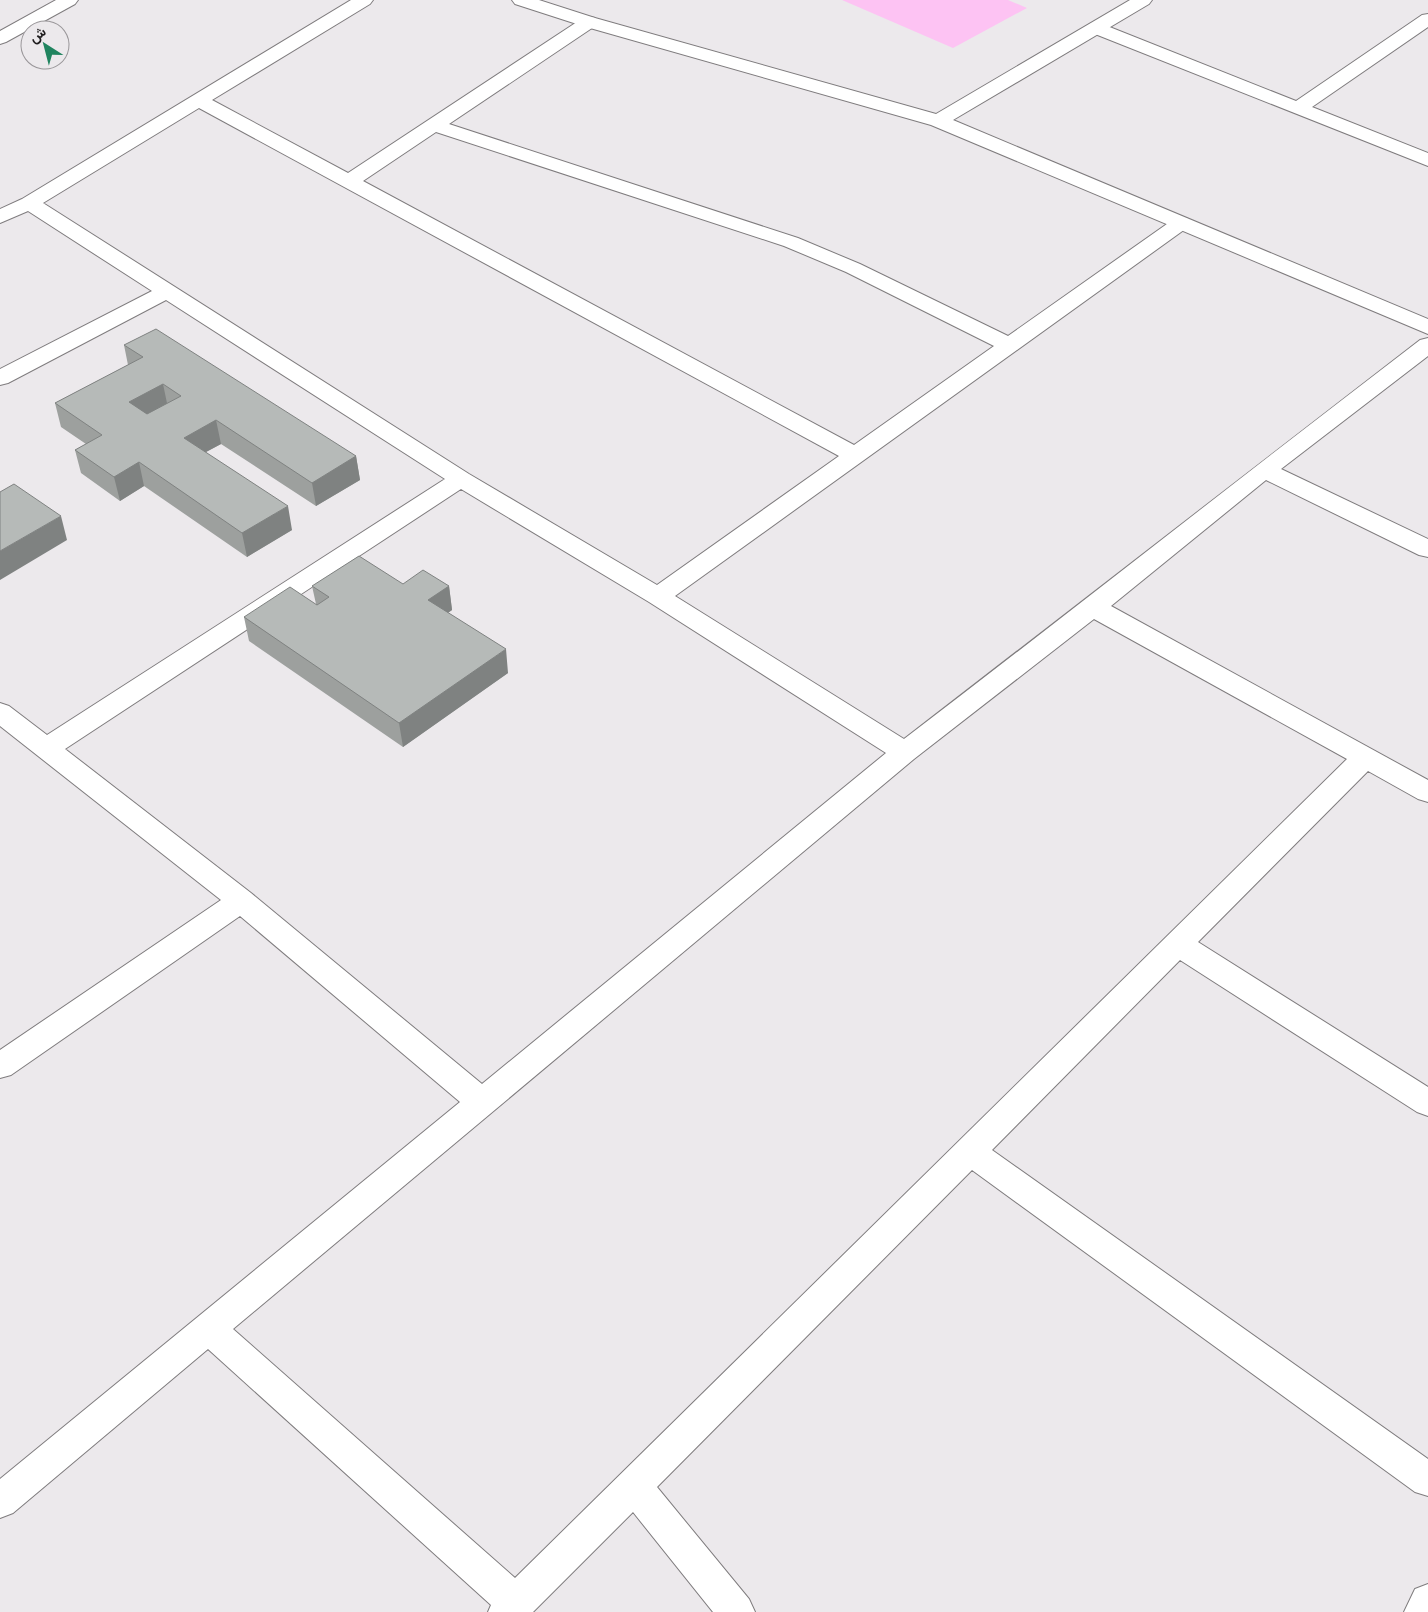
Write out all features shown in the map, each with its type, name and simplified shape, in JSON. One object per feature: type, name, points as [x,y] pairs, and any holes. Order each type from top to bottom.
[{"type":"street","points":[[0,38],[69,0]]},
{"type":"street","points":[[0,217],[29,204],[364,0]]},
{"type":"street","points":[[521,0],[589,22],[938,121],[1428,327]]},
{"type":"street","points":[[938,121],[1143,0]]},
{"type":"street","points":[[1298,108],[1428,19]]},
{"type":"street","points":[[348,182],[589,22]]},
{"type":"street","points":[[1096,28],[1428,160]]},
{"type":"street","points":[[198,100],[854,455]]},
{"type":"street","points":[[434,125],[791,242],[853,268],[1011,346]]},
{"type":"street","points":[[29,204],[461,479],[658,596],[904,752]]},
{"type":"street","points":[[658,596],[1181,224]]},
{"type":"street","points":[[0,378],[168,291]]},
{"type":"street","points":[[0,1501],[904,752],[1093,607],[1264,470],[1428,345]]},
{"type":"street","points":[[1264,470],[1428,549]]},
{"type":"street","points":[[47,748],[461,479]]},
{"type":"street","points":[[1093,607],[1428,792]]},
{"type":"street","points":[[0,712],[241,901],[481,1102]]},
{"type":"street","points":[[208,1328],[512,1608],[1365,758]]},
{"type":"street","points":[[0,1066],[241,901]]},
{"type":"street","points":[[1178,944],[1428,1103]]},
{"type":"street","points":[[970,1151],[1428,1480]]},
{"type":"street","points":[[634,1486],[736,1612]]},
{"type":"street","points":[[1423,1612],[1428,1602]]},
{"type":"shaded area","points":[[842,0],[1008,0],[1027,8],[953,48]]},
{"type":"building","points":[[156,329],[356,456],[312,483],[216,420],[184,438],[288,506],[242,533],[139,462],[114,477],[75,450],[102,435],[55,403],[143,357],[124,345]],"holes":[[[163,384],[181,396],[147,414],[129,402]]]},
{"type":"building","points":[[14,484],[61,516],[0,551],[0,492]]},
{"type":"building","points":[[359,556],[403,584],[423,570],[449,586],[428,600],[506,649],[399,723],[244,617],[290,587],[317,605],[329,597],[312,586]]}]
